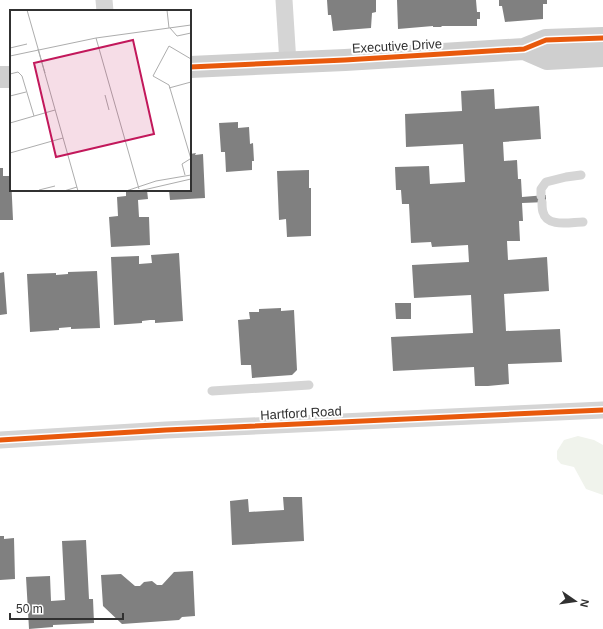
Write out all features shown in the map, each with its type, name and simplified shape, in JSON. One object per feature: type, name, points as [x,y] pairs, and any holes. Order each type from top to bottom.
[{"type":"street","points":[[104,0],[105,10]]},
{"type":"street","points":[[284,0],[288,62]]},
{"type":"street","name":"Executive Drive","points":[[191,67],[524,49],[546,40],[603,38]]},
{"type":"street","name":"Executive Drive","points":[[524,49],[547,59],[603,56]]},
{"type":"street","points":[[0,77],[10,76]]},
{"type":"street","name":"Hartford Road","points":[[0,440],[150,431],[603,410]]},
{"type":"lane","points":[[581,175],[546,182],[541,189],[543,213],[548,219],[555,223],[583,222]]},
{"type":"lane","points":[[212,391],[309,385]]},
{"type":"shaded area","points":[[578,436],[594,440],[603,445],[603,495],[586,489],[574,467],[561,464],[557,459],[557,451],[564,440]]},
{"type":"building","points":[[327,0],[376,0],[376,12],[372,13],[371,28],[333,31],[331,15],[328,15]]},
{"type":"building","points":[[397,0],[476,0],[477,12],[480,12],[480,19],[477,19],[477,26],[433,26],[398,29]]},
{"type":"building","points":[[499,0],[547,0],[547,4],[543,4],[543,19],[505,22],[502,6],[499,6]]},
{"type":"building","points":[[494,89],[495,109],[539,106],[541,139],[503,142],[504,161],[517,160],[518,179],[521,179],[522,197],[546,195],[546,202],[522,203],[523,221],[519,221],[520,241],[507,241],[508,260],[547,257],[549,291],[504,294],[506,331],[560,329],[562,362],[508,364],[509,384],[488,386],[475,386],[474,367],[393,371],[391,337],[473,333],[471,295],[414,298],[412,265],[469,262],[468,245],[432,247],[431,242],[411,243],[409,204],[402,204],[401,190],[396,190],[395,167],[429,166],[430,184],[465,182],[463,144],[406,147],[405,114],[462,111],[461,91]]},
{"type":"building","points":[[238,122],[238,128],[249,127],[250,144],[253,143],[254,161],[252,161],[252,170],[226,172],[225,152],[221,152],[219,123]]},
{"type":"building","points":[[191,154],[203,154],[205,198],[170,200],[169,191],[191,191]]},
{"type":"building","points":[[0,168],[3,168],[3,176],[10,176],[13,220],[0,220]]},
{"type":"building","points":[[309,170],[309,188],[311,188],[311,236],[287,237],[286,219],[279,220],[277,171]]},
{"type":"building","points":[[126,191],[147,191],[148,199],[138,200],[139,217],[149,217],[150,245],[111,247],[109,217],[118,216],[117,197],[126,196]]},
{"type":"building","points":[[179,253],[183,321],[155,323],[155,320],[150,320],[142,321],[142,323],[114,325],[111,257],[139,256],[139,264],[152,263],[151,255]]},
{"type":"building","points":[[97,271],[100,328],[71,329],[71,327],[59,328],[59,330],[30,332],[27,274],[56,273],[56,275],[68,274],[68,272]]},
{"type":"building","points":[[4,272],[7,314],[0,315],[0,273]]},
{"type":"building","points":[[395,303],[411,303],[411,319],[396,319]]},
{"type":"building","points":[[281,308],[281,311],[294,310],[297,370],[292,375],[252,378],[251,365],[241,365],[238,320],[250,319],[249,312],[259,312],[259,309]]},
{"type":"building","points":[[283,497],[302,497],[304,541],[232,545],[230,501],[248,499],[249,512],[284,510]]},
{"type":"building","points":[[0,536],[4,536],[4,539],[14,538],[15,579],[0,580]]},
{"type":"building","points":[[86,540],[89,599],[93,599],[94,623],[53,625],[53,627],[29,629],[26,577],[50,576],[51,601],[65,600],[62,541]]},
{"type":"building","points":[[193,571],[195,616],[182,617],[179,620],[122,624],[103,606],[101,575],[121,574],[135,586],[140,586],[144,582],[152,581],[157,585],[162,585],[174,572]]},
{"type":"cycle path","points":[[191,67],[345,60],[524,49],[546,40],[603,38]]},
{"type":"cycle path","points":[[0,440],[166,430],[603,410]]}]
